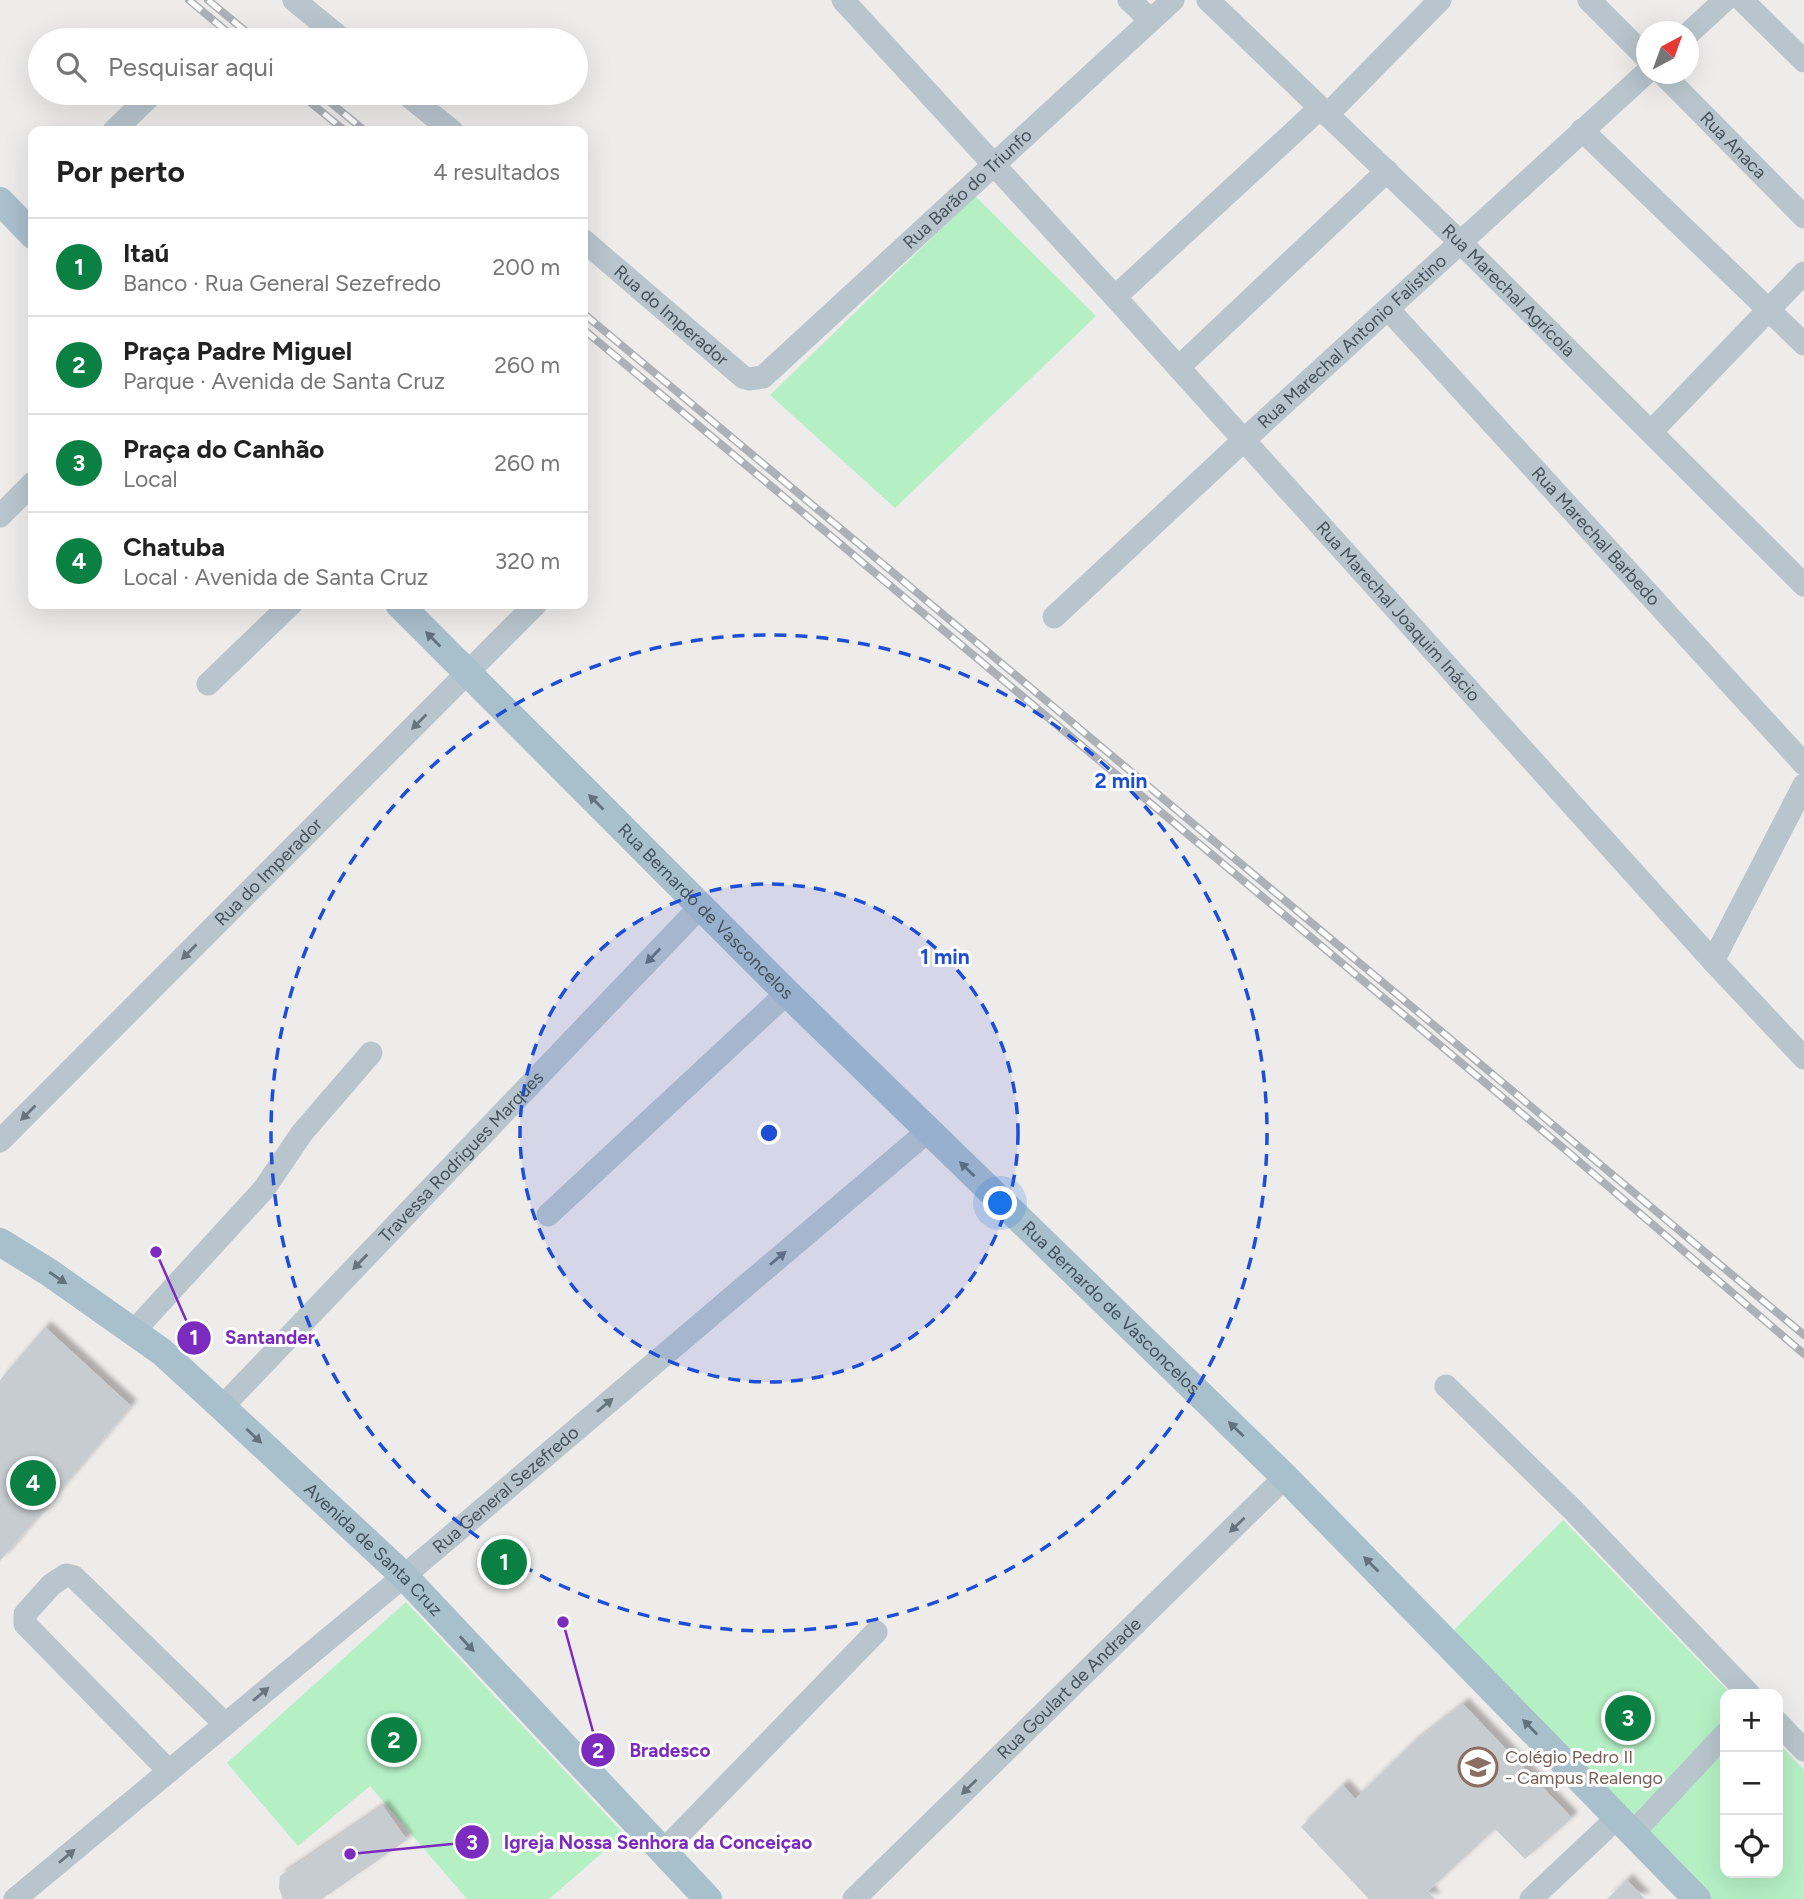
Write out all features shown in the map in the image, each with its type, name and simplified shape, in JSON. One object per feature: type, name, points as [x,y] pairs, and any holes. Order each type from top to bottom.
[{"type":"main road","points":[[0,201],[28,222]]},
{"type":"main road","name":"Rua Bernardo de Vasconcelos","points":[[404,609],[787,993],[1285,1477],[1697,1899]]},
{"type":"main road","name":"Avenida de Santa Cruz","points":[[0,1242],[134,1331],[162,1352],[222,1406],[404,1576],[709,1899]]},
{"type":"street","points":[[294,0],[328,28]]},
{"type":"street","name":"Rua Marechal Joaquim Inácio","points":[[843,0],[995,164],[1713,961],[1804,1058]]},
{"type":"street","points":[[1129,0],[1151,20]]},
{"type":"street","name":"Rua Barão do Triunfo","points":[[763,377],[1173,0]]},
{"type":"street","name":"Rua Marechal Agrícola","points":[[1208,0],[1460,242],[1804,585]]},
{"type":"street","points":[[1115,297],[1324,111],[1440,0]]},
{"type":"street","points":[[1588,0],[1636,46]]},
{"type":"street","points":[[1699,25],[1725,0]]},
{"type":"street","points":[[1742,0],[1804,61]]},
{"type":"street","name":"Rua Marechal Antonio Falistino","points":[[1054,617],[1636,83]]},
{"type":"street","name":"Rua Anaca","points":[[1672,84],[1804,217]]},
{"type":"street","points":[[119,126],[141,105]]},
{"type":"street","points":[[420,105],[446,126]]},
{"type":"street","points":[[1582,130],[1804,344]]},
{"type":"street","points":[[1178,367],[1387,171]]},
{"type":"street","name":"Rua do Imperador","points":[[588,244],[743,377],[763,377]]},
{"type":"street","points":[[1651,432],[1804,273]]},
{"type":"street","name":"Rua Marechal Barbedo","points":[[1388,309],[1804,764]]},
{"type":"street","points":[[0,516],[28,488]]},
{"type":"street","points":[[208,684],[286,609]]},
{"type":"street","name":"Rua do Imperador","points":[[0,1141],[532,609]]},
{"type":"street","points":[[1713,961],[1798,815],[1804,785]]},
{"type":"street","name":"Travessa Rodrigues Marques","points":[[222,1406],[700,907]]},
{"type":"street","points":[[548,1215],[787,993]]},
{"type":"street","points":[[134,1331],[264,1189],[302,1133],[371,1053]]},
{"type":"street","name":"Rua General Sezefredo","points":[[15,1899],[404,1576],[928,1131]]},
{"type":"street","points":[[1446,1385],[1572,1509],[1744,1689]]},
{"type":"street","name":"Rua Goulart de Andrade","points":[[854,1899],[1285,1477]]},
{"type":"street","points":[[169,1771],[25,1624],[25,1614],[51,1585],[66,1575],[74,1577],[225,1724]]},
{"type":"street","points":[[663,1852],[876,1632]]},
{"type":"street","points":[[1783,1728],[1804,1750]]},
{"type":"street","points":[[1531,1899],[1626,1825],[1720,1739]]},
{"type":"green space","points":[[975,196],[1096,316],[895,508],[770,395]]},
{"type":"green space","points":[[1563,1520],[1726,1689],[1720,1689],[1720,1878],[1783,1878],[1783,1748],[1804,1770],[1804,1899],[1702,1899],[1449,1635]]},
{"type":"green space","points":[[406,1602],[624,1834],[549,1899],[467,1899],[370,1786],[298,1846],[227,1763]]},
{"type":"building","points":[[45,1327],[131,1406],[0,1561],[0,1380]]},
{"type":"building","points":[[1463,1704],[1572,1818],[1525,1859],[1495,1829],[1428,1891],[1435,1899],[1369,1899],[1301,1827],[1343,1785],[1355,1799],[1413,1743]]},
{"type":"building","points":[[383,1806],[407,1840],[322,1899],[283,1899],[279,1888],[280,1876]]},
{"type":"building","points":[[1627,1880],[1645,1899],[1607,1899]]},
{"type":"railway","points":[[189,0],[223,28]]},
{"type":"railway","points":[[208,0],[242,28]]},
{"type":"railway","points":[[314,105],[339,126]]},
{"type":"railway","points":[[334,105],[359,126]]},
{"type":"railway","points":[[588,317],[1804,1335]]},
{"type":"railway","points":[[588,333],[1568,1152],[1804,1354]]},
{"type":"place","name":"Santander","points":[[156,1252]]},
{"type":"place","name":"Chatuba","points":[[33,1483]]},
{"type":"place","name":"Itaú","points":[[504,1562]]},
{"type":"place","name":"Bradesco","points":[[563,1622]]},
{"type":"place","name":"Praça do Canhão","points":[[1628,1718]]},
{"type":"place","name":"Praça Padre Miguel","points":[[394,1740]]},
{"type":"place","name":"Colégio Pedro II - Campus Realengo","points":[[1478,1767]]},
{"type":"place","name":"Igreja Nossa Senhora da Conceiçao","points":[[350,1854]]}]
